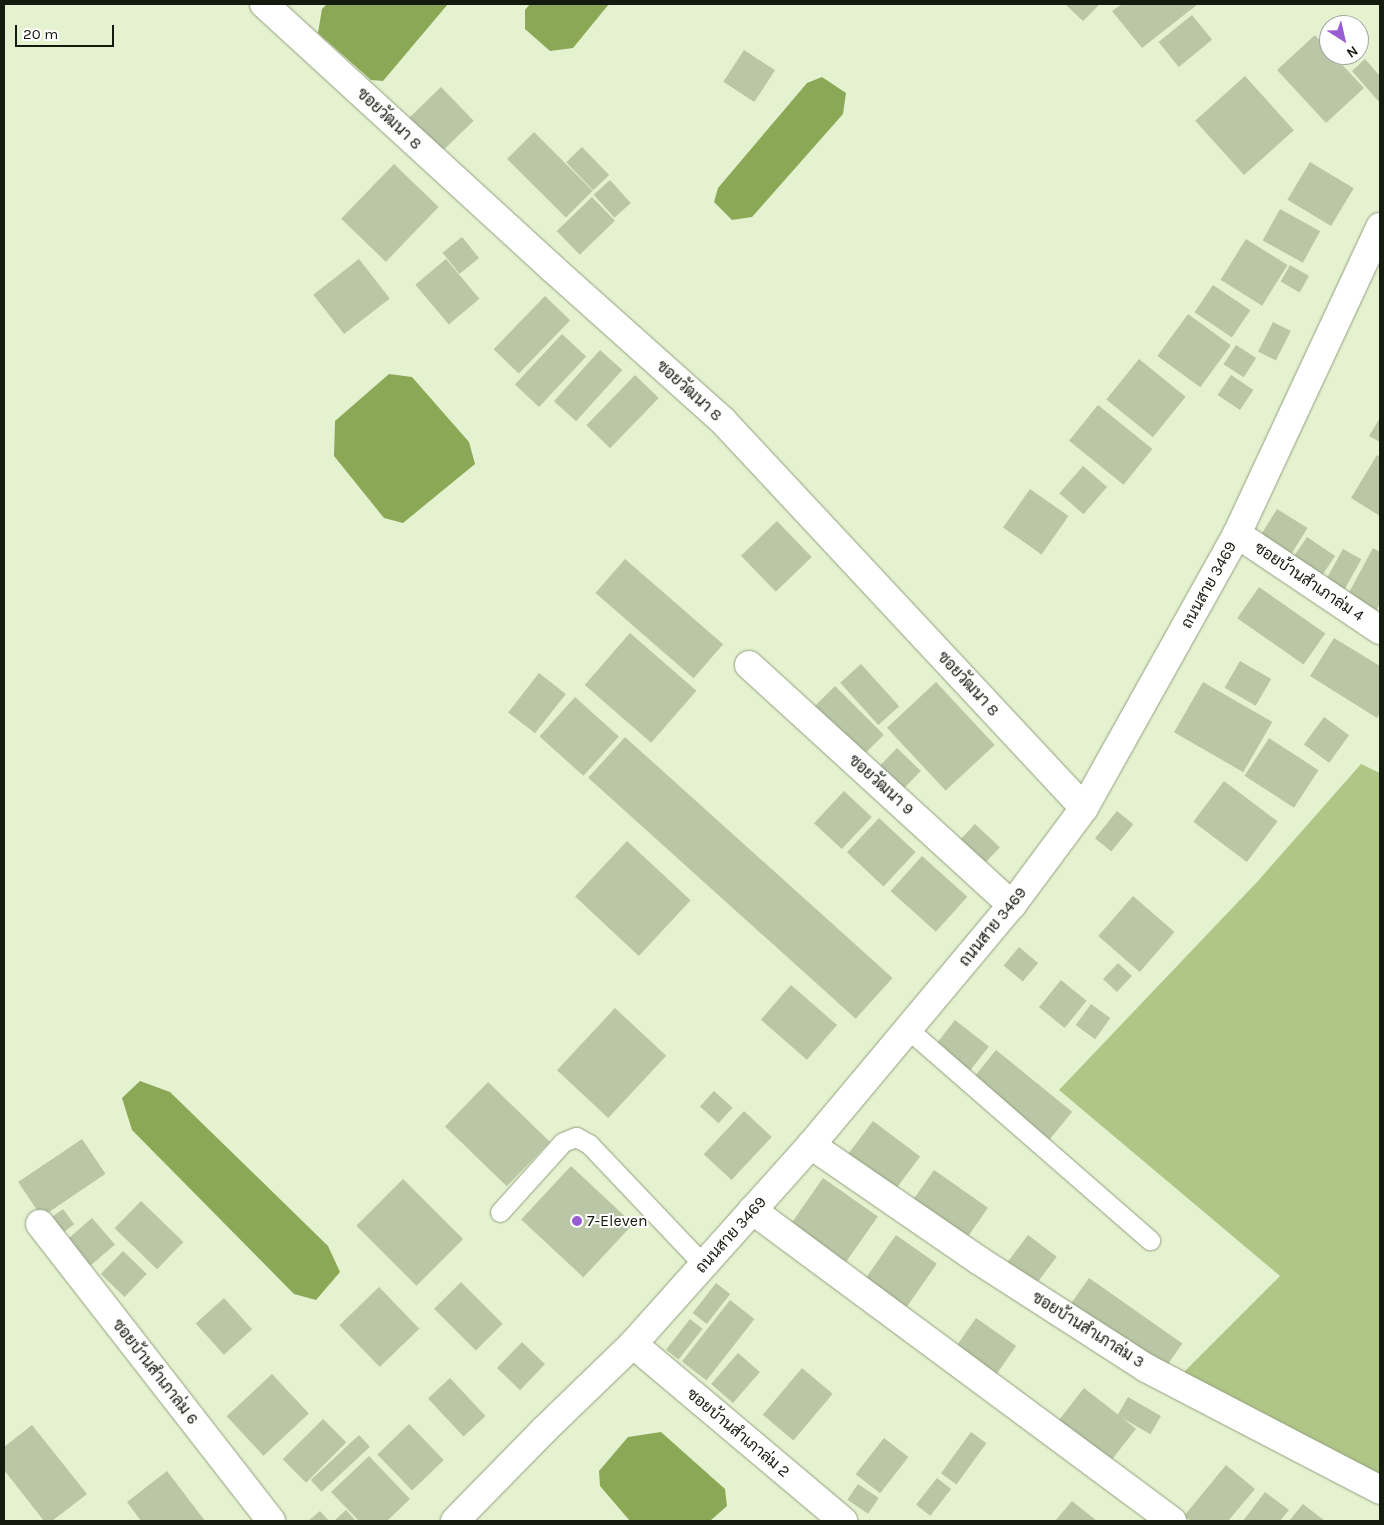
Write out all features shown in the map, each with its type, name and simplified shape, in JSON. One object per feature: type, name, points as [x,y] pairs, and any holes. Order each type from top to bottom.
[{"type":"street","name":"ซอยวัฒนา 8","points":[[264,4],[552,268],[723,421],[1084,808]]},
{"type":"street","name":"ถนนสาย 3469","points":[[455,1521],[543,1431],[633,1344],[811,1145],[1012,905],[1084,808],[1237,534],[1380,227]]},
{"type":"street","name":"ซอยบ้านสำเภาล่ม 4","points":[[1237,534],[1380,630]]},
{"type":"street","name":"ซอยวัฒนา 9","points":[[749,665],[1012,905]]},
{"type":"street","name":"ซอยบ้านสำเภาล่ม 3","points":[[811,1145],[980,1261],[1146,1368],[1380,1490]]},
{"type":"street","points":[[752,1210],[1172,1521]]},
{"type":"street","name":"ซอยบ้านสำเภาล่ม 6","points":[[40,1224],[270,1521]]},
{"type":"street","name":"ซอยบ้านสำเภาล่ม 2","points":[[633,1344],[843,1521]]},
{"type":"lane","points":[[909,1030],[1150,1240]]},
{"type":"lane","points":[[500,1212],[563,1142],[576,1137],[589,1144],[704,1264]]},
{"type":"shaded area","points":[[327,4],[448,4],[383,81],[371,80],[318,33],[322,9]]},
{"type":"shaded area","points":[[530,4],[609,4],[573,48],[550,51],[525,29],[525,10]]},
{"type":"shaded area","points":[[822,77],[846,93],[843,114],[752,217],[732,220],[714,202],[718,188],[807,83]]},
{"type":"shaded area","points":[[389,374],[412,377],[469,442],[475,464],[403,523],[384,518],[334,456],[335,421]]},
{"type":"shaded area","points":[[1361,764],[1380,773],[1380,1480],[1183,1373],[1280,1276],[1059,1090],[1257,882]]},
{"type":"shaded area","points":[[140,1081],[170,1092],[328,1246],[340,1272],[316,1300],[294,1294],[132,1130],[122,1098]]},
{"type":"shaded area","points":[[661,1432],[725,1489],[727,1506],[710,1521],[630,1521],[600,1486],[599,1471],[628,1437]]},
{"type":"building","points":[[1065,4],[1100,4],[1083,21]]},
{"type":"building","points":[[1122,4],[1198,4],[1142,48],[1112,11]]},
{"type":"building","points":[[1192,15],[1212,40],[1179,67],[1159,42]]},
{"type":"building","points":[[1315,35],[1319,40],[1319,65],[1342,65],[1364,88],[1326,123],[1277,70]]},
{"type":"building","points":[[744,50],[775,70],[754,102],[723,82]]},
{"type":"building","points":[[1369,64],[1380,76],[1380,103],[1352,71],[1358,65]]},
{"type":"building","points":[[1245,76],[1294,130],[1244,175],[1195,121]]},
{"type":"building","points":[[441,87],[474,121],[438,156],[405,122]]},
{"type":"building","points":[[534,132],[593,191],[566,218],[507,159]]},
{"type":"building","points":[[582,147],[609,175],[593,190],[566,162]]},
{"type":"building","points":[[1310,162],[1354,188],[1331,226],[1287,200]]},
{"type":"building","points":[[394,164],[439,207],[386,262],[341,219]]},
{"type":"building","points":[[610,180],[631,203],[614,218],[594,195]]},
{"type":"building","points":[[592,197],[615,221],[580,255],[557,231]]},
{"type":"building","points":[[1280,209],[1320,231],[1303,263],[1263,240]]},
{"type":"building","points":[[462,237],[479,258],[460,274],[443,253]]},
{"type":"building","points":[[1246,239],[1288,265],[1262,306],[1221,280]]},
{"type":"building","points":[[359,259],[390,298],[344,334],[313,295]]},
{"type":"building","points":[[446,259],[479,299],[449,325],[415,285]]},
{"type":"building","points":[[1290,265],[1309,276],[1300,292],[1280,281]]},
{"type":"building","points":[[1213,285],[1250,310],[1232,338],[1195,312]]},
{"type":"building","points":[[545,296],[570,320],[519,374],[494,349]]},
{"type":"building","points":[[1188,314],[1231,345],[1200,387],[1157,356]]},
{"type":"building","points":[[1273,322],[1291,331],[1276,360],[1258,351]]},
{"type":"building","points":[[562,334],[586,357],[539,407],[515,384]]},
{"type":"building","points":[[1236,345],[1256,358],[1244,377],[1223,364]]},
{"type":"building","points":[[600,350],[622,370],[576,421],[554,401]]},
{"type":"building","points":[[1139,359],[1186,397],[1153,437],[1106,399]]},
{"type":"building","points":[[635,375],[659,398],[610,448],[586,425]]},
{"type":"building","points":[[1231,375],[1253,390],[1240,410],[1218,395]]},
{"type":"building","points":[[1098,405],[1152,449],[1123,485],[1069,441]]},
{"type":"building","points":[[1380,418],[1380,442],[1369,436]]},
{"type":"building","points":[[1377,455],[1380,457],[1380,516],[1351,498]]},
{"type":"building","points":[[1083,466],[1107,487],[1084,514],[1059,493]]},
{"type":"building","points":[[1030,489],[1069,516],[1042,554],[1003,528]]},
{"type":"building","points":[[1277,509],[1308,528],[1285,565],[1254,545]]},
{"type":"building","points":[[777,521],[812,557],[776,592],[741,556]]},
{"type":"building","points":[[1307,537],[1335,556],[1315,586],[1287,567]]},
{"type":"building","points":[[1373,548],[1380,552],[1380,603],[1375,614],[1346,598]]},
{"type":"building","points":[[1343,549],[1361,559],[1342,593],[1324,583]]},
{"type":"building","points":[[625,559],[723,644],[694,678],[595,593]]},
{"type":"building","points":[[1259,587],[1325,633],[1304,665],[1237,618]]},
{"type":"building","points":[[630,633],[696,691],[651,743],[585,685]]},
{"type":"building","points":[[1334,638],[1380,666],[1380,713],[1377,718],[1310,676]]},
{"type":"building","points":[[1240,661],[1271,679],[1256,706],[1224,688]]},
{"type":"building","points":[[861,664],[899,706],[878,725],[840,683]]},
{"type":"building","points":[[539,673],[566,694],[535,733],[508,712]]},
{"type":"building","points":[[936,682],[995,745],[946,791],[887,728]]},
{"type":"building","points":[[1203,682],[1272,722],[1243,772],[1174,732]]},
{"type":"building","points":[[835,686],[884,735],[856,762],[807,714]]},
{"type":"building","points":[[575,697],[619,736],[583,776],[540,736]]},
{"type":"building","points":[[1324,717],[1349,735],[1329,763],[1304,745]]},
{"type":"building","points":[[625,737],[893,978],[856,1019],[588,778]]},
{"type":"building","points":[[1269,738],[1318,770],[1294,808],[1244,776]]},
{"type":"building","points":[[897,748],[921,771],[896,796],[873,773]]},
{"type":"building","points":[[1224,781],[1278,821],[1247,862],[1193,822]]},
{"type":"building","points":[[844,791],[872,817],[842,849],[814,823]]},
{"type":"building","points":[[1117,811],[1133,824],[1111,851],[1095,838]]},
{"type":"building","points":[[879,818],[916,852],[884,886],[847,852]]},
{"type":"building","points":[[975,824],[1000,847],[977,872],[952,849]]},
{"type":"building","points":[[627,841],[691,900],[639,956],[575,897]]},
{"type":"building","points":[[922,856],[967,897],[936,932],[891,891]]},
{"type":"building","points":[[1133,896],[1175,932],[1140,972],[1098,936]]},
{"type":"building","points":[[1019,947],[1038,963],[1023,981],[1004,965]]},
{"type":"building","points":[[1118,963],[1132,976],[1117,992],[1103,979]]},
{"type":"building","points":[[1061,980],[1087,1001],[1065,1028],[1039,1007]]},
{"type":"building","points":[[791,985],[837,1025],[807,1060],[761,1020]]},
{"type":"building","points":[[1091,1004],[1110,1018],[1095,1039],[1076,1025]]},
{"type":"building","points":[[615,1008],[666,1056],[608,1118],[557,1070]]},
{"type":"building","points":[[955,1020],[989,1046],[967,1075],[933,1048]]},
{"type":"building","points":[[996,1050],[1072,1112],[1048,1141],[972,1080]]},
{"type":"building","points":[[488,1082],[550,1142],[507,1186],[445,1127]]},
{"type":"building","points":[[714,1091],[733,1108],[719,1123],[700,1107]]},
{"type":"building","points":[[744,1111],[772,1137],[732,1180],[704,1154]]},
{"type":"building","points":[[873,1121],[920,1157],[894,1192],[847,1156]]},
{"type":"building","points":[[82,1139],[105,1174],[42,1217],[18,1182]]},
{"type":"building","name":"7-Eleven","points":[[571,1166],[633,1224],[583,1277],[521,1219]]},
{"type":"building","points":[[934,1170],[988,1208],[965,1241],[911,1203]]},
{"type":"building","points":[[823,1178],[878,1216],[843,1266],[789,1227]]},
{"type":"building","points":[[403,1179],[463,1239],[416,1286],[356,1226]]},
{"type":"building","points":[[141,1201],[183,1242],[157,1269],[115,1228]]},
{"type":"building","points":[[63,1209],[74,1224],[58,1236],[47,1221]]},
{"type":"building","points":[[92,1218],[115,1244],[86,1269],[63,1243]]},
{"type":"building","points":[[896,1235],[937,1264],[906,1308],[865,1279]]},
{"type":"building","points":[[1028,1235],[1057,1257],[1035,1285],[1006,1264]]},
{"type":"building","points":[[123,1251],[147,1274],[125,1297],[101,1274]]},
{"type":"building","points":[[1089,1278],[1182,1343],[1163,1371],[1069,1306]]},
{"type":"building","points":[[461,1282],[503,1324],[476,1351],[434,1309]]},
{"type":"building","points":[[716,1283],[730,1294],[707,1324],[693,1313]]},
{"type":"building","points":[[379,1287],[419,1329],[380,1367],[339,1325]]},
{"type":"building","points":[[224,1298],[252,1329],[224,1355],[196,1323]]},
{"type":"building","points":[[730,1300],[754,1319],[706,1381],[682,1361]]},
{"type":"building","points":[[976,1318],[1016,1346],[994,1377],[954,1349]]},
{"type":"building","points":[[690,1319],[703,1329],[679,1360],[666,1350]]},
{"type":"building","points":[[522,1342],[545,1364],[520,1390],[497,1368]]},
{"type":"building","points":[[738,1353],[760,1372],[733,1403],[711,1384]]},
{"type":"building","points":[[802,1368],[833,1394],[793,1440],[763,1415]]},
{"type":"building","points":[[272,1374],[309,1413],[263,1456],[227,1416]]},
{"type":"building","points":[[450,1378],[485,1416],[464,1436],[428,1398]]},
{"type":"building","points":[[1084,1388],[1136,1429],[1108,1465],[1056,1424]]},
{"type":"building","points":[[1128,1397],[1161,1416],[1150,1434],[1118,1415]]},
{"type":"building","points":[[323,1419],[346,1442],[306,1483],[283,1459]]},
{"type":"building","points":[[409,1424],[444,1460],[412,1491],[377,1455]]},
{"type":"building","points":[[32,1425],[87,1494],[52,1521],[44,1521],[4,1470],[4,1447]]},
{"type":"building","points":[[971,1432],[986,1443],[956,1484],[941,1473]]},
{"type":"building","points":[[359,1435],[370,1447],[322,1492],[311,1480]]},
{"type":"building","points":[[884,1438],[908,1457],[880,1493],[856,1474]]},
{"type":"building","points":[[369,1456],[410,1499],[387,1521],[359,1521],[331,1492]]},
{"type":"building","points":[[1226,1465],[1255,1489],[1228,1521],[1191,1521],[1184,1516]]},
{"type":"building","points":[[167,1471],[205,1521],[141,1521],[127,1502]]},
{"type":"building","points":[[937,1478],[951,1489],[930,1516],[916,1505]]},
{"type":"building","points":[[858,1484],[879,1498],[868,1514],[847,1500]]},
{"type":"building","points":[[1265,1492],[1289,1510],[1280,1521],[1243,1521]]},
{"type":"building","points":[[1072,1501],[1097,1521],[1055,1521]]},
{"type":"building","points":[[1303,1504],[1325,1521],[1289,1521]]},
{"type":"building","points":[[346,1510],[356,1521],[334,1521]]},
{"type":"building","points":[[320,1511],[329,1521],[308,1521]]},
{"type":"place","name":"7-Eleven","points":[[577,1221]]}]
